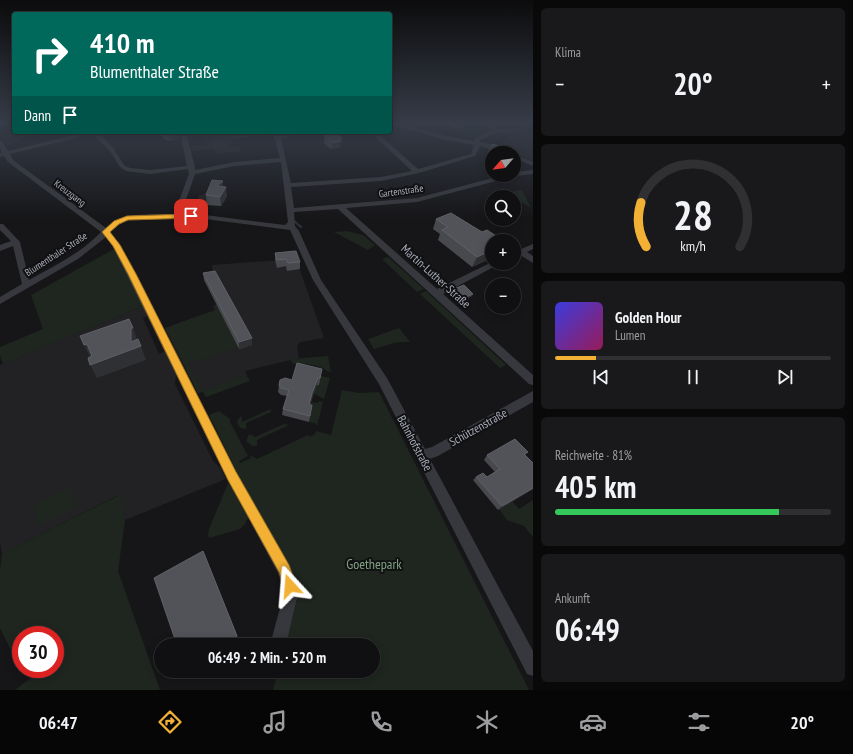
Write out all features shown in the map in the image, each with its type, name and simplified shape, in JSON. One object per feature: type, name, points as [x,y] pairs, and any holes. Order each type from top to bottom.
[{"type":"street","name":"Kreuzgang","points":[[7,155],[10,161],[106,232],[116,245],[132,274],[232,476],[284,570],[291,593],[280,638]]},
{"type":"street","points":[[115,155],[120,164],[128,170],[146,172],[192,170],[234,164],[283,160]]},
{"type":"street","points":[[177,216],[192,170],[189,155]]},
{"type":"street","points":[[282,155],[292,225],[288,226]]},
{"type":"street","points":[[399,155],[417,172]]},
{"type":"street","points":[[287,185],[372,181],[417,172],[471,155]]},
{"type":"street","points":[[521,160],[532,167]]},
{"type":"street","name":"Gartenstraße","points":[[521,172],[532,167]]},
{"type":"street","name":"Gartenstraße","points":[[290,210],[417,200],[486,182]]},
{"type":"street","points":[[55,195],[60,192],[67,193]]},
{"type":"street","name":"Martin-Luther-Straße","points":[[340,207],[533,381]]},
{"type":"street","name":"Blumenthaler Straße","points":[[0,301],[76,257],[117,222],[127,218],[177,216],[205,217],[288,226]]},
{"type":"street","points":[[0,226],[16,242],[25,280],[28,285]]},
{"type":"street","name":"Bahnhofstraße","points":[[288,226],[296,231],[317,280],[375,367],[533,668]]},
{"type":"street","points":[[0,248],[16,242]]},
{"type":"street","points":[[521,252],[533,246]]},
{"type":"street","points":[[521,256],[533,260]]},
{"type":"street","points":[[438,294],[444,289],[485,269]]},
{"type":"street","name":"Schützenstraße","points":[[422,455],[434,452],[533,396]]},
{"type":"shaded area","points":[[521,155],[533,155],[533,161],[521,156]]},
{"type":"shaded area","points":[[205,193],[213,193],[207,205],[202,205],[200,213],[182,213],[187,198],[198,199],[199,195],[204,195]]},
{"type":"shaded area","points":[[296,259],[324,338],[300,342],[297,346],[299,358],[245,371],[247,376],[198,393],[165,328],[215,310],[213,306],[217,304],[212,265]]},
{"type":"shaded area","points":[[143,306],[147,316],[143,318],[159,354],[165,351],[176,375],[175,384],[213,461],[221,469],[226,479],[125,520],[119,495],[2,554],[0,543],[0,365]]},
{"type":"green space","points":[[522,190],[531,208],[521,202]]},
{"type":"green space","points":[[347,231],[363,235],[375,245],[368,250],[334,232]]},
{"type":"green space","points":[[114,249],[143,306],[3,364],[0,355],[0,347],[43,329],[31,295]]},
{"type":"green space","points":[[388,257],[424,289],[417,292],[382,259]]},
{"type":"green space","points":[[426,291],[506,365],[500,368],[420,294]]},
{"type":"green space","points":[[219,309],[238,347],[189,364],[201,391],[246,375],[250,381],[206,397],[203,392],[198,393],[165,328]]},
{"type":"green space","points":[[399,328],[410,342],[397,342],[374,349],[368,339]]},
{"type":"green space","points":[[328,356],[331,372],[311,364],[293,364],[290,359]]},
{"type":"green space","points":[[321,376],[330,378],[324,399],[313,393],[315,384],[319,385]]},
{"type":"green space","name":"Goethepark","points":[[342,390],[359,393],[379,392],[529,690],[273,690],[276,678],[380,678],[380,638],[285,638],[296,588],[290,567],[237,475],[237,472],[209,415],[219,411],[230,419],[230,422],[248,456],[239,461],[240,463],[251,458],[250,455],[257,459],[308,435],[310,437],[315,434],[316,431],[331,435]]},
{"type":"green space","points":[[320,401],[323,402],[317,426],[315,423],[309,422],[311,412],[308,411],[311,402],[317,403]]},
{"type":"green space","points":[[271,409],[271,412],[246,423],[246,429],[241,428],[237,424],[238,419],[242,416],[242,422]]},
{"type":"green space","points":[[284,424],[289,425],[257,440],[257,446],[252,446],[246,441],[249,434],[255,437]]},
{"type":"green space","points":[[229,481],[250,514],[245,524],[240,529],[209,538],[209,529]]},
{"type":"green space","points":[[70,488],[76,507],[38,526],[34,506]]},
{"type":"green space","points":[[120,495],[125,520],[118,571],[154,673],[154,678],[156,678],[160,690],[15,690],[31,678],[64,678],[64,626],[12,626],[12,652],[0,628],[0,570],[2,554]]},
{"type":"green space","points":[[533,500],[533,537],[524,526],[507,520],[499,509],[512,501],[519,509]]},
{"type":"building","points":[[212,180],[223,181],[217,186],[226,187],[220,197],[206,195]]},
{"type":"building","points":[[451,213],[482,232],[487,230],[493,234],[485,234],[485,253],[477,257],[442,230],[448,227],[436,219]]},
{"type":"building","points":[[296,251],[300,262],[288,263],[286,259],[277,260],[275,253]]},
{"type":"building","points":[[215,271],[252,338],[239,342],[203,273]]},
{"type":"building","points":[[464,285],[473,294],[462,299],[451,290]]},
{"type":"building","points":[[129,319],[133,328],[131,328],[131,342],[138,339],[141,346],[90,365],[88,358],[92,356],[87,344],[84,345],[80,336]]},
{"type":"building","points":[[297,363],[322,369],[320,378],[318,378],[312,393],[309,405],[312,405],[310,416],[283,409],[289,390],[281,388],[279,385],[280,380],[285,378],[292,380]]},
{"type":"building","points":[[515,439],[528,452],[524,454],[533,463],[533,488],[502,506],[476,477],[483,473],[487,477],[500,469],[487,455]]},
{"type":"building","points":[[203,551],[237,636],[234,638],[175,638],[154,578]]},
{"type":"waterway","points":[[294,221],[301,227]]},
{"type":"route","points":[[191,216],[127,218],[117,222],[106,232],[116,245],[132,274],[232,476],[284,570],[290,586]]}]
